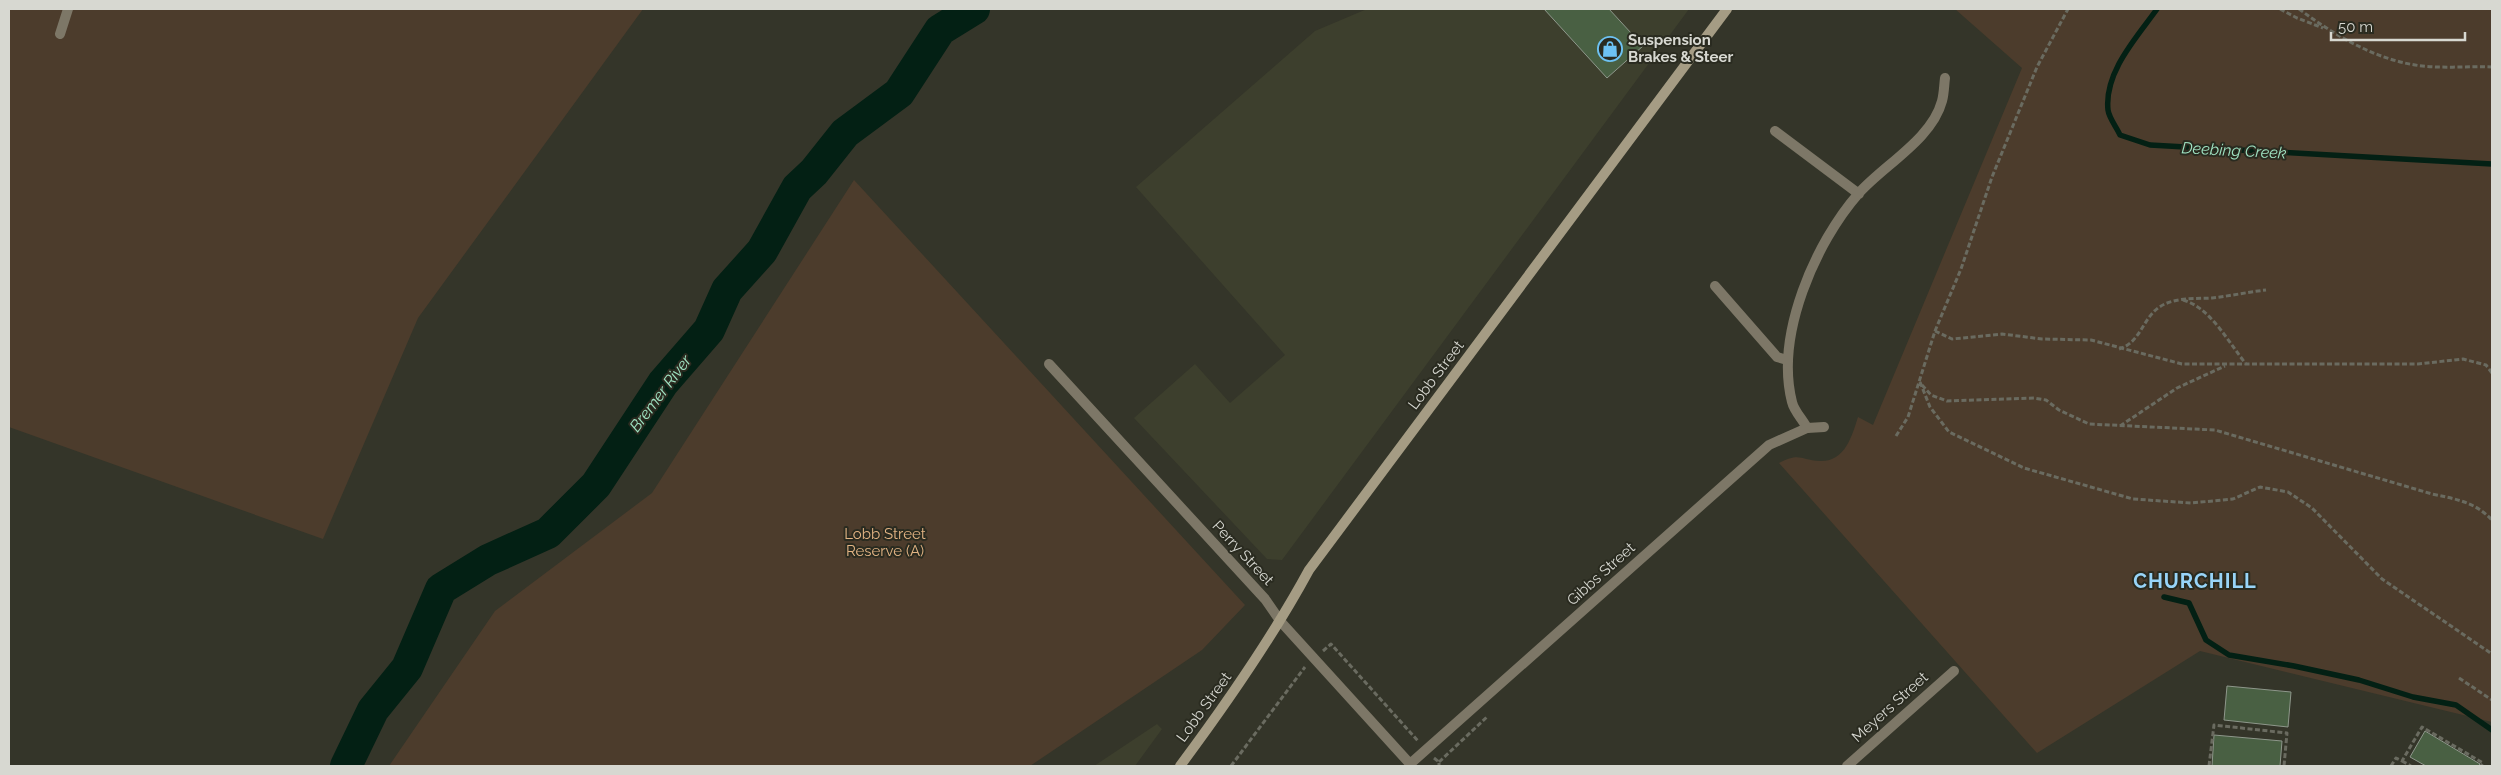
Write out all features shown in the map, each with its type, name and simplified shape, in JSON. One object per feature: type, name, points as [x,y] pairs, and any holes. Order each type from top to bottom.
[{"type":"main road","name":"Lobb Street","points":[[1180,766],[1234,693],[1281,622],[1308,570],[1727,9]]},
{"type":"street","points":[[60,34],[68,9]]},
{"type":"street","points":[[1808,428],[1792,404],[1787,360],[1799,304],[1809,274],[1829,234],[1859,194],[1902,154],[1928,126],[1943,100],[1945,78]]},
{"type":"street","points":[[1775,131],[1859,194]]},
{"type":"street","points":[[1715,286],[1777,357],[1787,360]]},
{"type":"street","name":"Perry Street","points":[[1049,364],[1265,600],[1281,622],[1411,765]]},
{"type":"street","name":"Gibbs Street","points":[[1411,765],[1768,445],[1786,435],[1808,428],[1824,427]]},
{"type":"street","name":"Meyers Street","points":[[1847,766],[1954,671]]},
{"type":"path","points":[[1896,436],[1908,417],[1935,331],[1961,269],[1992,177],[2036,66],[2068,9]]},
{"type":"path","points":[[2280,9],[2328,30],[2371,52],[2416,65],[2492,67]]},
{"type":"path","points":[[2299,9],[2328,30]]},
{"type":"path","points":[[2118,349],[2133,342],[2147,319],[2159,307],[2180,299],[2211,298],[2266,290]]},
{"type":"path","points":[[2180,299],[2194,303],[2214,323],[2246,364]]},
{"type":"path","points":[[1935,331],[1952,339],[2002,334],[2042,339],[2091,340],[2118,349],[2182,364],[2418,364],[2464,359],[2486,365],[2492,373]]},
{"type":"path","points":[[2120,426],[2177,388],[2228,364]]},
{"type":"path","points":[[1920,382],[1931,395],[1947,400],[2034,398],[2046,400],[2059,410],[2089,424],[2215,430],[2432,494],[2465,501],[2482,510],[2492,520]]},
{"type":"path","points":[[1920,382],[1930,407],[1949,432],[2024,468],[2133,498],[2191,503],[2233,499],[2260,487],[2288,492],[2312,508],[2382,579],[2492,654]]},
{"type":"path","points":[[1331,644],[1439,762],[1439,766]]},
{"type":"path","points":[[1231,766],[1299,672]]},
{"type":"path","points":[[2459,678],[2492,700]]},
{"type":"path","points":[[2209,766],[2214,725],[2287,733],[2284,766]]},
{"type":"path","points":[[2402,761],[2422,727],[2483,763],[2481,766]]},
{"type":"path","points":[[2391,766],[2396,758],[2411,766]]},
{"type":"shaded area","points":[[1367,9],[1689,9],[1282,560],[1267,559],[1134,418],[1195,364],[1230,403],[1285,355],[1136,187],[1315,31]]},
{"type":"shaded area","points":[[1157,724],[1162,729],[1135,766],[1094,766]]},
{"type":"green space","points":[[9,9],[643,9],[418,318],[323,539],[9,427]]},
{"type":"green space","points":[[1955,9],[2492,9],[2492,722],[2200,651],[2037,753],[1779,463],[1796,457],[1820,461],[1829,460],[1841,453],[1846,446],[1858,417],[1873,425],[2022,68]]},
{"type":"green space","name":"Lobb Street Reserve (A)","points":[[854,180],[1245,605],[1202,650],[1030,766],[389,766],[495,611],[652,493]]},
{"type":"building","points":[[1544,9],[1609,9],[1643,46],[1607,78]]},
{"type":"building","points":[[2227,686],[2291,692],[2288,727],[2224,720]]},
{"type":"building","points":[[2425,731],[2480,764],[2478,766],[2426,766],[2410,757]]},
{"type":"building","points":[[2214,735],[2282,741],[2280,766],[2212,766]]},
{"type":"waterway","name":"Bremer River","points":[[346,766],[373,710],[407,668],[441,589],[488,560],[548,533],[596,485],[663,383],[709,330],[727,290],[762,251],[797,188],[814,172],[845,133],[899,93],[940,30],[974,9]]},
{"type":"waterway","name":"Deebing Creek","points":[[2157,9],[2132,43],[2116,69],[2111,82],[2108,110],[2111,120],[2120,135],[2150,145],[2492,164]]},
{"type":"waterway","points":[[2164,597],[2189,603],[2206,640],[2229,655],[2359,680],[2413,697],[2456,705],[2492,730]]},
{"type":"place","name":"Suspension Brakes & Steer","points":[[1610,49]]},
{"type":"district","name":"CHURCHILL","points":[[2195,581]]}]
